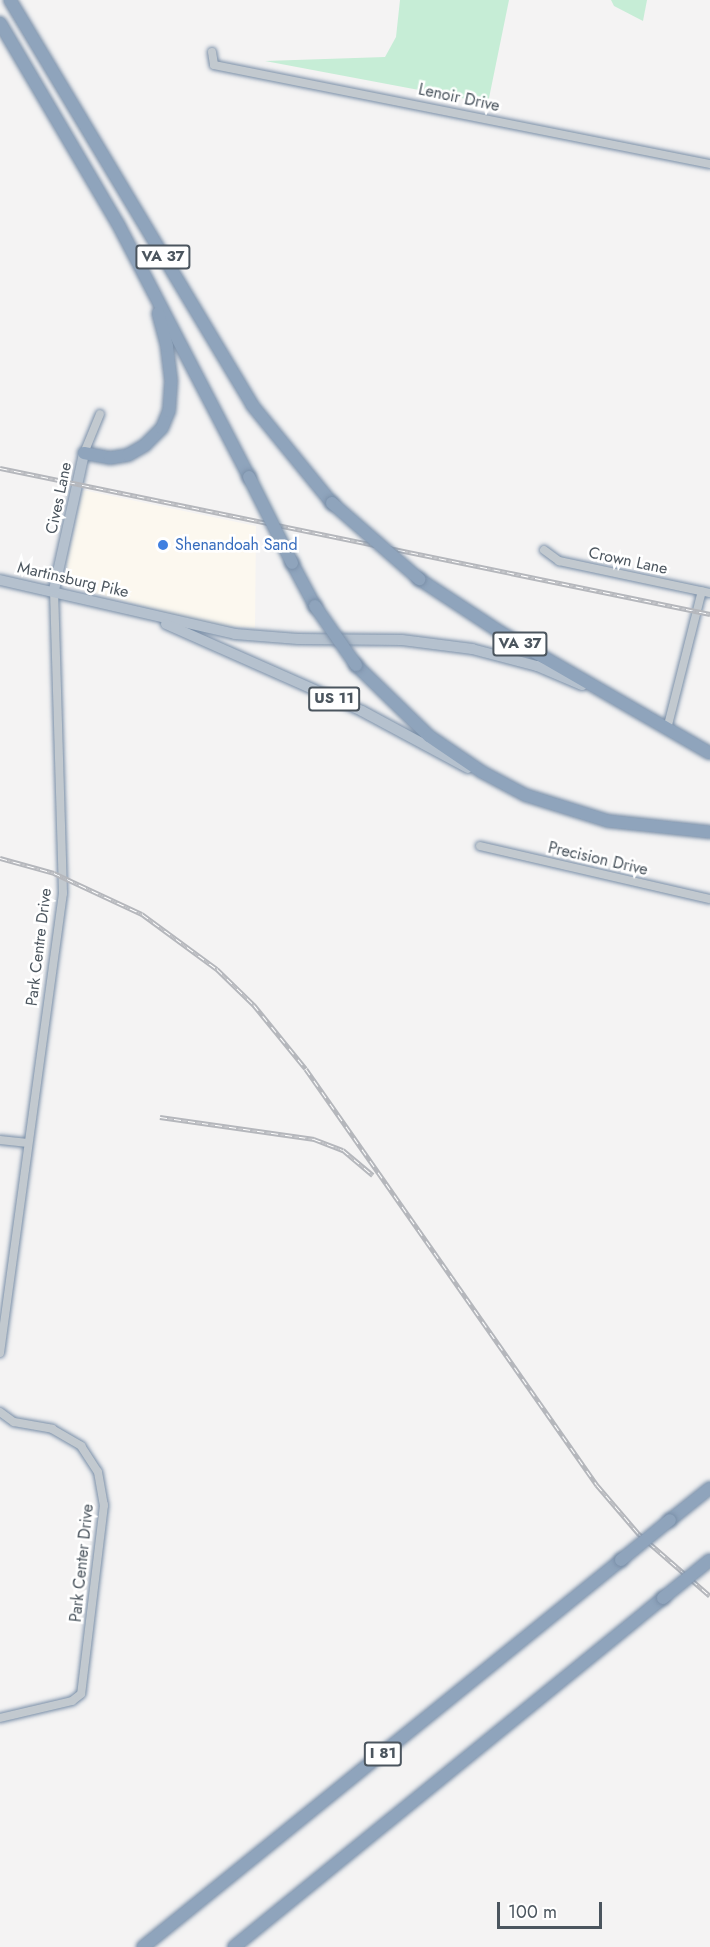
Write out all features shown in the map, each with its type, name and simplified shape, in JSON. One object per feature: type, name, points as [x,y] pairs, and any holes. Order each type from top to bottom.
[{"type":"highway","name":"VA 37","points":[[10,0],[246,395],[287,452],[332,503],[419,579],[500,632],[624,704]]},
{"type":"highway","name":"VA 37","points":[[0,23],[123,234],[315,606],[356,665],[429,736],[482,772],[525,795]]},
{"type":"highway","points":[[39,89],[152,302],[170,361],[169,411],[156,436],[128,455],[110,458],[84,453]]},
{"type":"highway","name":"US 11","points":[[624,704],[710,753]]},
{"type":"highway","name":"US 11","points":[[525,795],[608,821],[710,832]]},
{"type":"highway","name":"I 81","points":[[143,1947],[710,1488]]},
{"type":"highway","points":[[234,1947],[710,1560]]},
{"type":"main road","name":"Cives Lane","points":[[54,590],[84,453]]},
{"type":"main road","name":"Martinsburg Pike","points":[[0,580],[54,590],[138,612]]},
{"type":"main road","name":"US 11","points":[[138,612],[257,637],[402,640],[472,649],[537,666],[624,704]]},
{"type":"main road","name":"US 11","points":[[138,612],[362,711],[497,784],[525,795]]},
{"type":"street","name":"Lenoir Drive","points":[[212,52],[214,65],[710,164]]},
{"type":"street","name":"Cives Lane","points":[[84,453],[100,414]]},
{"type":"street","name":"Crown Lane","points":[[544,550],[559,561],[706,592]]},
{"type":"street","name":"Park Centre Drive","points":[[0,1353],[9,1304],[28,1143],[63,892],[54,590]]},
{"type":"street","points":[[668,729],[706,592]]},
{"type":"street","name":"Precision Drive","points":[[480,846],[710,899]]},
{"type":"street","points":[[0,1140],[28,1143]]},
{"type":"street","name":"Park Center Drive","points":[[0,1412],[14,1422],[52,1429],[81,1446],[98,1472],[104,1505],[81,1694],[72,1701],[0,1718]]},
{"type":"shaded area","name":"Shenandoah Sand","points":[[83,490],[256,526],[255,628],[213,625],[76,588],[69,580],[67,563]]},
{"type":"green space","points":[[400,0],[509,0],[488,103],[265,61],[385,57],[396,37]]},
{"type":"green space","points":[[611,0],[647,0],[643,21],[614,6]]},
{"type":"railway","points":[[0,468],[710,614]]},
{"type":"railway","points":[[0,858],[54,873],[142,914],[217,969],[254,1005],[306,1069],[597,1485],[639,1534],[710,1596]]},
{"type":"railway","points":[[160,1117],[314,1139],[343,1150],[373,1175]]},
{"type":"place","name":"Shenandoah Sand","points":[[163,545]]}]
